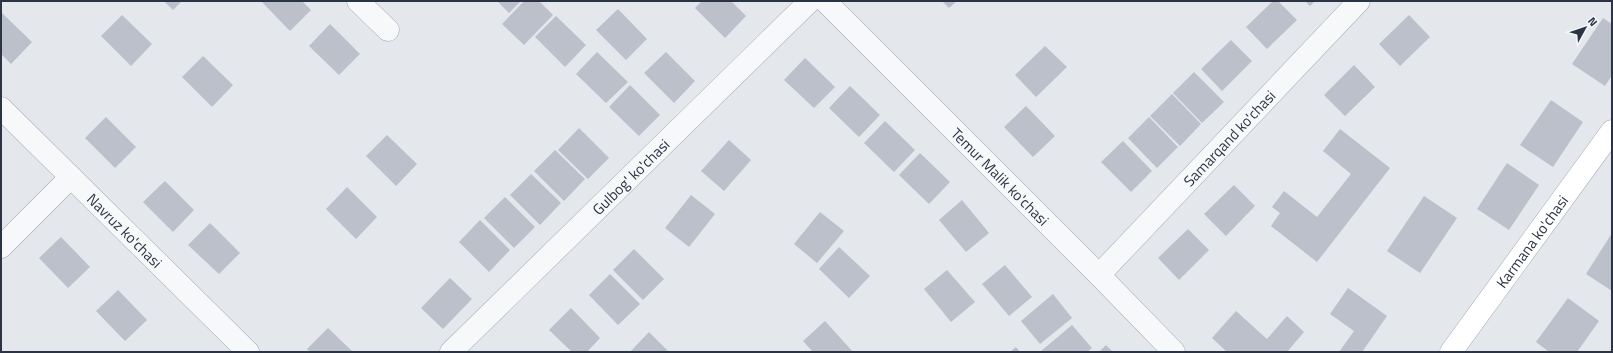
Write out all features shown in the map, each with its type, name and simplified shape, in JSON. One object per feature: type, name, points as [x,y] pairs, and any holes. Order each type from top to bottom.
[{"type":"main road","name":"Karmana ko'chasi","points":[[1451,352],[1612,131]]},
{"type":"street","points":[[358,1],[388,30]]},
{"type":"street","name":"Gulbog' ko'chasi","points":[[451,352],[810,1]]},
{"type":"street","name":"Temur Malik ko'chasi","points":[[825,1],[1174,352]]},
{"type":"street","name":"Samarqand ko'chasi","points":[[1099,275],[1359,1]]},
{"type":"street","name":"Navruz ko'chasi","points":[[1,108],[248,352]]},
{"type":"street","points":[[1,247],[71,177]]},
{"type":"building","points":[[164,1],[182,1],[173,10]]},
{"type":"building","points":[[261,1],[302,1],[311,10],[290,31]]},
{"type":"building","points":[[497,1],[521,1],[509,13]]},
{"type":"building","points":[[524,1],[539,1],[553,15],[524,45],[502,24]]},
{"type":"building","points":[[702,1],[731,1],[746,16],[725,38],[695,8]]},
{"type":"building","points":[[942,1],[957,1],[949,8]]},
{"type":"building","points":[[1273,1],[1278,1],[1297,20],[1267,49],[1246,27]]},
{"type":"building","points":[[1305,1],[1315,1],[1310,6]]},
{"type":"building","points":[[618,9],[647,39],[626,60],[596,30]]},
{"type":"building","points":[[2,13],[32,42],[11,64],[1,54]]},
{"type":"building","points":[[122,15],[152,44],[131,66],[101,36]]},
{"type":"building","points":[[1409,15],[1430,37],[1400,66],[1379,44]]},
{"type":"building","points":[[556,16],[586,45],[565,67],[535,37]]},
{"type":"building","points":[[1603,18],[1612,24],[1612,75],[1605,86],[1572,64]]},
{"type":"building","points":[[330,24],[360,54],[339,75],[309,46]]},
{"type":"building","points":[[1231,40],[1252,61],[1222,91],[1201,69]]},
{"type":"building","points":[[1045,46],[1067,67],[1036,97],[1015,75]]},
{"type":"building","points":[[597,52],[628,82],[606,103],[576,74]]},
{"type":"building","points":[[666,52],[695,81],[674,103],[644,73]]},
{"type":"building","points":[[203,56],[233,85],[212,107],[182,77]]},
{"type":"building","points":[[805,58],[835,87],[814,108],[784,80]]},
{"type":"building","points":[[1354,65],[1375,87],[1345,116],[1324,95]]},
{"type":"building","points":[[1194,72],[1224,102],[1202,123],[1173,93]]},
{"type":"building","points":[[630,85],[660,115],[639,136],[609,107]]},
{"type":"building","points":[[850,86],[880,115],[859,137],[829,108]]},
{"type":"building","points":[[1172,94],[1201,124],[1180,146],[1150,116]]},
{"type":"building","points":[[1551,100],[1583,122],[1553,167],[1520,145]]},
{"type":"building","points":[[1026,106],[1055,136],[1033,157],[1004,127]]},
{"type":"building","points":[[106,117],[136,147],[115,168],[85,138]]},
{"type":"building","points":[[1149,117],[1178,147],[1157,168],[1128,138]]},
{"type":"building","points":[[885,121],[915,150],[894,172],[864,143]]},
{"type":"building","points":[[579,128],[609,158],[588,179],[558,150]]},
{"type":"building","points":[[1340,129],[1390,168],[1317,262],[1271,226],[1280,213],[1272,207],[1284,191],[1317,217],[1351,174],[1323,151]]},
{"type":"building","points":[[387,135],[417,164],[396,186],[366,156]]},
{"type":"building","points":[[729,140],[751,160],[724,191],[701,171]]},
{"type":"building","points":[[1123,141],[1152,171],[1131,192],[1101,162]]},
{"type":"building","points":[[555,150],[585,179],[564,201],[534,171]]},
{"type":"building","points":[[920,153],[950,182],[929,204],[899,175]]},
{"type":"building","points":[[1507,163],[1539,185],[1509,230],[1477,209]]},
{"type":"building","points":[[531,174],[561,203],[540,225],[510,195]]},
{"type":"building","points":[[165,181],[194,210],[173,232],[143,202]]},
{"type":"building","points":[[1234,185],[1255,206],[1226,236],[1204,214]]},
{"type":"building","points":[[347,187],[377,217],[356,239],[326,209]]},
{"type":"building","points":[[691,195],[715,214],[689,247],[665,228]]},
{"type":"building","points":[[1424,196],[1457,218],[1420,273],[1387,251]]},
{"type":"building","points":[[505,197],[535,227],[514,248],[484,218]]},
{"type":"building","points":[[962,200],[989,233],[966,252],[939,220]]},
{"type":"building","points":[[820,212],[844,231],[817,263],[794,244]]},
{"type":"building","points":[[480,220],[510,250],[489,272],[459,242]]},
{"type":"building","points":[[210,223],[240,253],[219,274],[188,245]]},
{"type":"building","points":[[1188,229],[1209,250],[1179,280],[1158,258]]},
{"type":"building","points":[[1612,233],[1612,291],[1586,274]]},
{"type":"building","points":[[61,237],[90,267],[68,288],[39,258]]},
{"type":"building","points":[[839,247],[870,276],[849,298],[819,269]]},
{"type":"building","points":[[634,249],[664,279],[643,300],[613,270]]},
{"type":"building","points":[[1005,265],[1032,297],[1009,316],[982,284]]},
{"type":"building","points":[[947,270],[975,302],[951,322],[924,289]]},
{"type":"building","points":[[610,274],[640,304],[618,325],[589,295]]},
{"type":"building","points":[[450,278],[472,299],[443,329],[421,308]]},
{"type":"building","points":[[1348,288],[1387,316],[1362,352],[1339,352],[1354,331],[1330,314]]},
{"type":"building","points":[[118,290],[147,320],[125,341],[96,311]]},
{"type":"building","points":[[1053,294],[1072,318],[1040,344],[1021,321]]},
{"type":"building","points":[[1568,298],[1599,321],[1577,352],[1549,352],[1536,342]]},
{"type":"building","points":[[571,308],[600,338],[587,352],[572,352],[549,330]]},
{"type":"building","points":[[1236,311],[1267,339],[1287,316],[1304,332],[1287,352],[1227,352],[1212,338]]},
{"type":"building","points":[[825,321],[853,352],[813,352],[803,341]]},
{"type":"building","points":[[1072,325],[1092,348],[1087,352],[1040,352]]},
{"type":"building","points":[[328,328],[353,352],[310,352],[307,349]]},
{"type":"building","points":[[649,332],[669,352],[630,352]]},
{"type":"building","points":[[1106,345],[1113,352],[1099,352]]},
{"type":"building","points":[[1016,347],[1020,352],[1010,352]]}]
